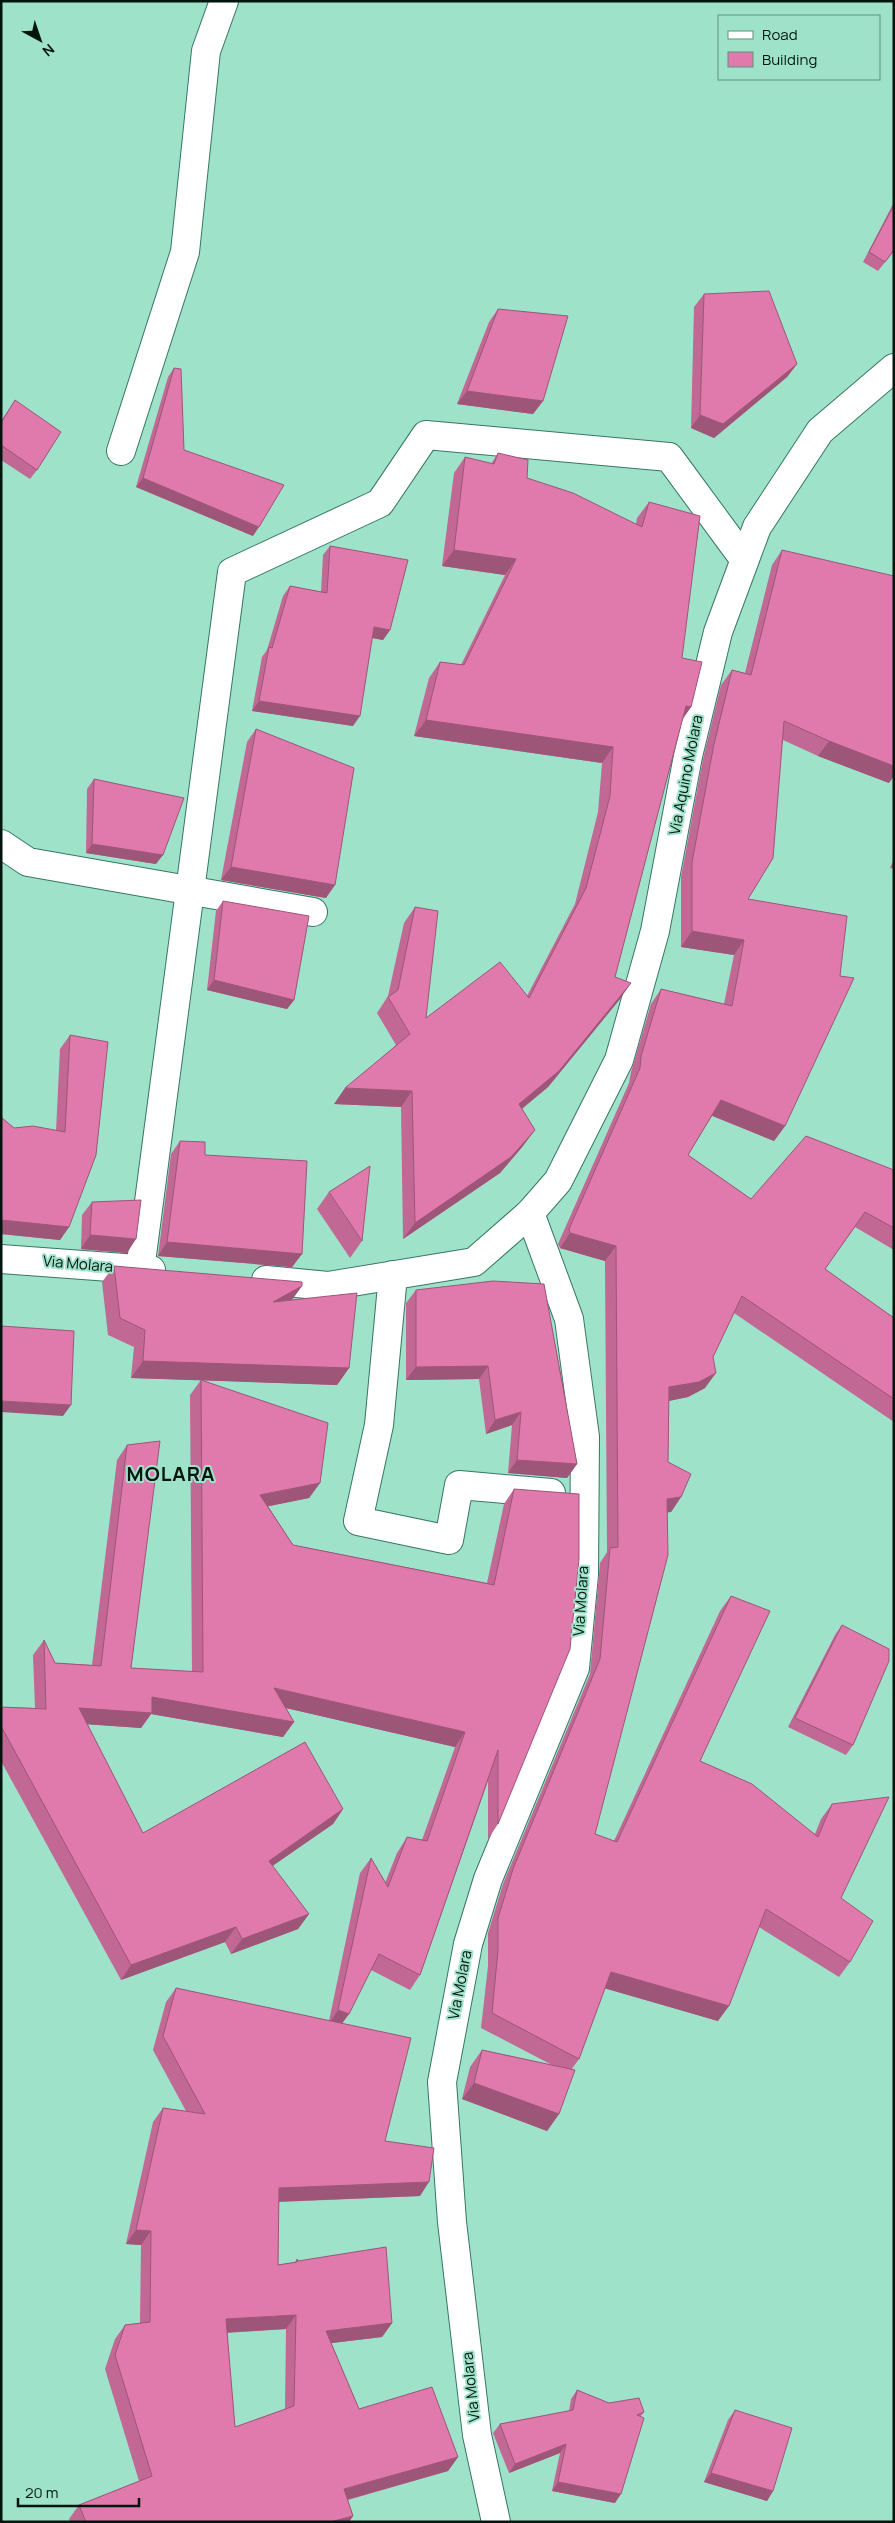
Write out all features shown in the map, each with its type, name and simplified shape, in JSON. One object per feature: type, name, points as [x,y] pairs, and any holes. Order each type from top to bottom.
[{"type":"street","points":[[121,451],[185,252],[206,51],[224,1]]},
{"type":"street","name":"Via Aquino Molara","points":[[530,1213],[558,1181],[619,1060],[655,931],[688,756],[718,632],[757,527],[820,431],[894,368]]},
{"type":"street","points":[[140,1270],[232,572],[380,503],[426,434],[669,457],[744,559]]},
{"type":"street","points":[[1,844],[28,862],[313,912]]},
{"type":"street","points":[[239,1278],[328,1286],[474,1262],[530,1213]]},
{"type":"street","name":"Via Molara","points":[[496,2522],[477,2435],[452,2222],[442,2082],[468,1944],[488,1879],[575,1668],[584,1575],[585,1437],[569,1318],[530,1213]]},
{"type":"street","name":"Via Molara","points":[[1,1259],[180,1273]]},
{"type":"street","points":[[393,1275],[379,1425],[358,1521],[449,1540],[459,1485],[585,1495]]},
{"type":"building","points":[[894,205],[894,250],[885,262],[869,252]]},
{"type":"building","points":[[769,291],[797,364],[723,424],[700,415],[704,294]]},
{"type":"building","points":[[498,309],[568,316],[543,401],[467,391]]},
{"type":"building","points":[[174,368],[181,369],[184,450],[284,485],[259,527],[143,478]]},
{"type":"building","points":[[15,400],[61,432],[37,470],[1,445],[1,423]]},
{"type":"building","points":[[498,453],[528,460],[527,478],[573,493],[642,527],[649,502],[700,516],[682,658],[702,662],[691,707],[686,706],[615,977],[631,983],[559,1071],[519,1104],[535,1130],[511,1157],[415,1223],[412,1091],[345,1088],[410,1034],[388,997],[398,990],[415,907],[438,911],[426,1018],[500,962],[529,998],[586,888],[610,796],[613,747],[426,720],[440,662],[464,665],[516,559],[454,550],[465,457],[494,464]]},
{"type":"building","points":[[330,546],[408,560],[390,630],[374,627],[360,716],[259,701],[269,647],[272,648],[290,586],[327,593]]},
{"type":"building","points":[[782,550],[894,576],[894,766],[784,721],[773,858],[748,899],[847,916],[840,976],[854,978],[785,1126],[721,1100],[688,1155],[751,1199],[806,1136],[894,1170],[894,1228],[865,1212],[825,1269],[894,1318],[894,1399],[742,1296],[713,1357],[716,1373],[699,1382],[669,1387],[668,1462],[691,1474],[681,1497],[667,1499],[668,1555],[595,1834],[617,1842],[731,1596],[770,1611],[700,1761],[752,1784],[818,1837],[832,1804],[889,1797],[841,1898],[873,1921],[850,1962],[766,1909],[729,2006],[611,1972],[579,2059],[492,2013],[498,1950],[498,1918],[513,1869],[600,1659],[610,1548],[618,1547],[616,1246],[570,1233],[569,1229],[640,1068],[641,1056],[661,989],[732,1006],[744,940],[692,931],[692,862],[714,744],[732,670],[751,675]]},
{"type":"building","points":[[256,729],[354,768],[335,885],[231,867]]},
{"type":"building","points":[[94,779],[184,798],[163,855],[92,844]]},
{"type":"building","points":[[223,901],[309,916],[294,1000],[214,980]]},
{"type":"building","points":[[70,1035],[108,1042],[96,1155],[69,1227],[1,1220],[1,1117],[14,1128],[33,1126],[65,1132]]},
{"type":"building","points":[[180,1141],[205,1142],[205,1155],[307,1161],[302,1254],[167,1242]]},
{"type":"building","points":[[370,1166],[362,1241],[329,1192]]},
{"type":"building","points":[[141,1200],[136,1239],[90,1235],[92,1202]]},
{"type":"building","points":[[114,1266],[302,1282],[302,1286],[273,1302],[357,1293],[349,1368],[143,1361],[145,1330],[120,1318]]},
{"type":"building","points":[[493,1281],[544,1284],[577,1464],[517,1460],[521,1412],[495,1420],[488,1366],[416,1367],[416,1290]]},
{"type":"building","points":[[1,1326],[74,1331],[71,1405],[1,1401]]},
{"type":"building","points":[[201,1380],[328,1423],[320,1483],[260,1495],[293,1545],[494,1585],[514,1489],[579,1494],[579,1559],[570,1649],[498,1824],[498,1750],[420,1975],[379,1954],[349,2014],[338,2010],[371,1858],[388,1887],[407,1837],[427,1841],[465,1732],[274,1688],[294,1722],[152,1697],[152,1713],[79,1708],[143,1833],[305,1742],[343,1809],[269,1861],[309,1914],[242,1939],[236,1927],[131,1965],[1,1726],[1,1707],[46,1709],[44,1640],[55,1663],[101,1666],[127,1445],[160,1441],[131,1668],[203,1672]]},
{"type":"building","points":[[842,1625],[889,1649],[889,1661],[853,1745],[795,1718]]},
{"type":"building","points":[[176,1988],[411,2038],[385,2141],[434,2148],[429,2182],[279,2188],[278,2265],[297,2262],[297,2259],[298,2261],[386,2247],[392,2323],[326,2331],[359,2409],[432,2387],[458,2457],[344,2489],[353,2516],[330,2522],[86,2522],[79,2505],[152,2476],[115,2355],[125,2325],[150,2322],[151,2231],[136,2230],[163,2108],[205,2114],[163,2036]],"holes":[[[296,2315],[294,2406],[235,2427],[226,2319]]]},
{"type":"building","points":[[482,2050],[575,2070],[559,2114],[474,2083]]},
{"type":"building","points":[[577,2390],[609,2403],[639,2398],[644,2412],[637,2415],[644,2418],[621,2494],[558,2482],[566,2444],[515,2464],[500,2424],[573,2410]]},
{"type":"building","points":[[735,2410],[792,2428],[773,2491],[711,2473]]},
{"type":"district","name":"MOLARA","points":[[171,1474]]}]
